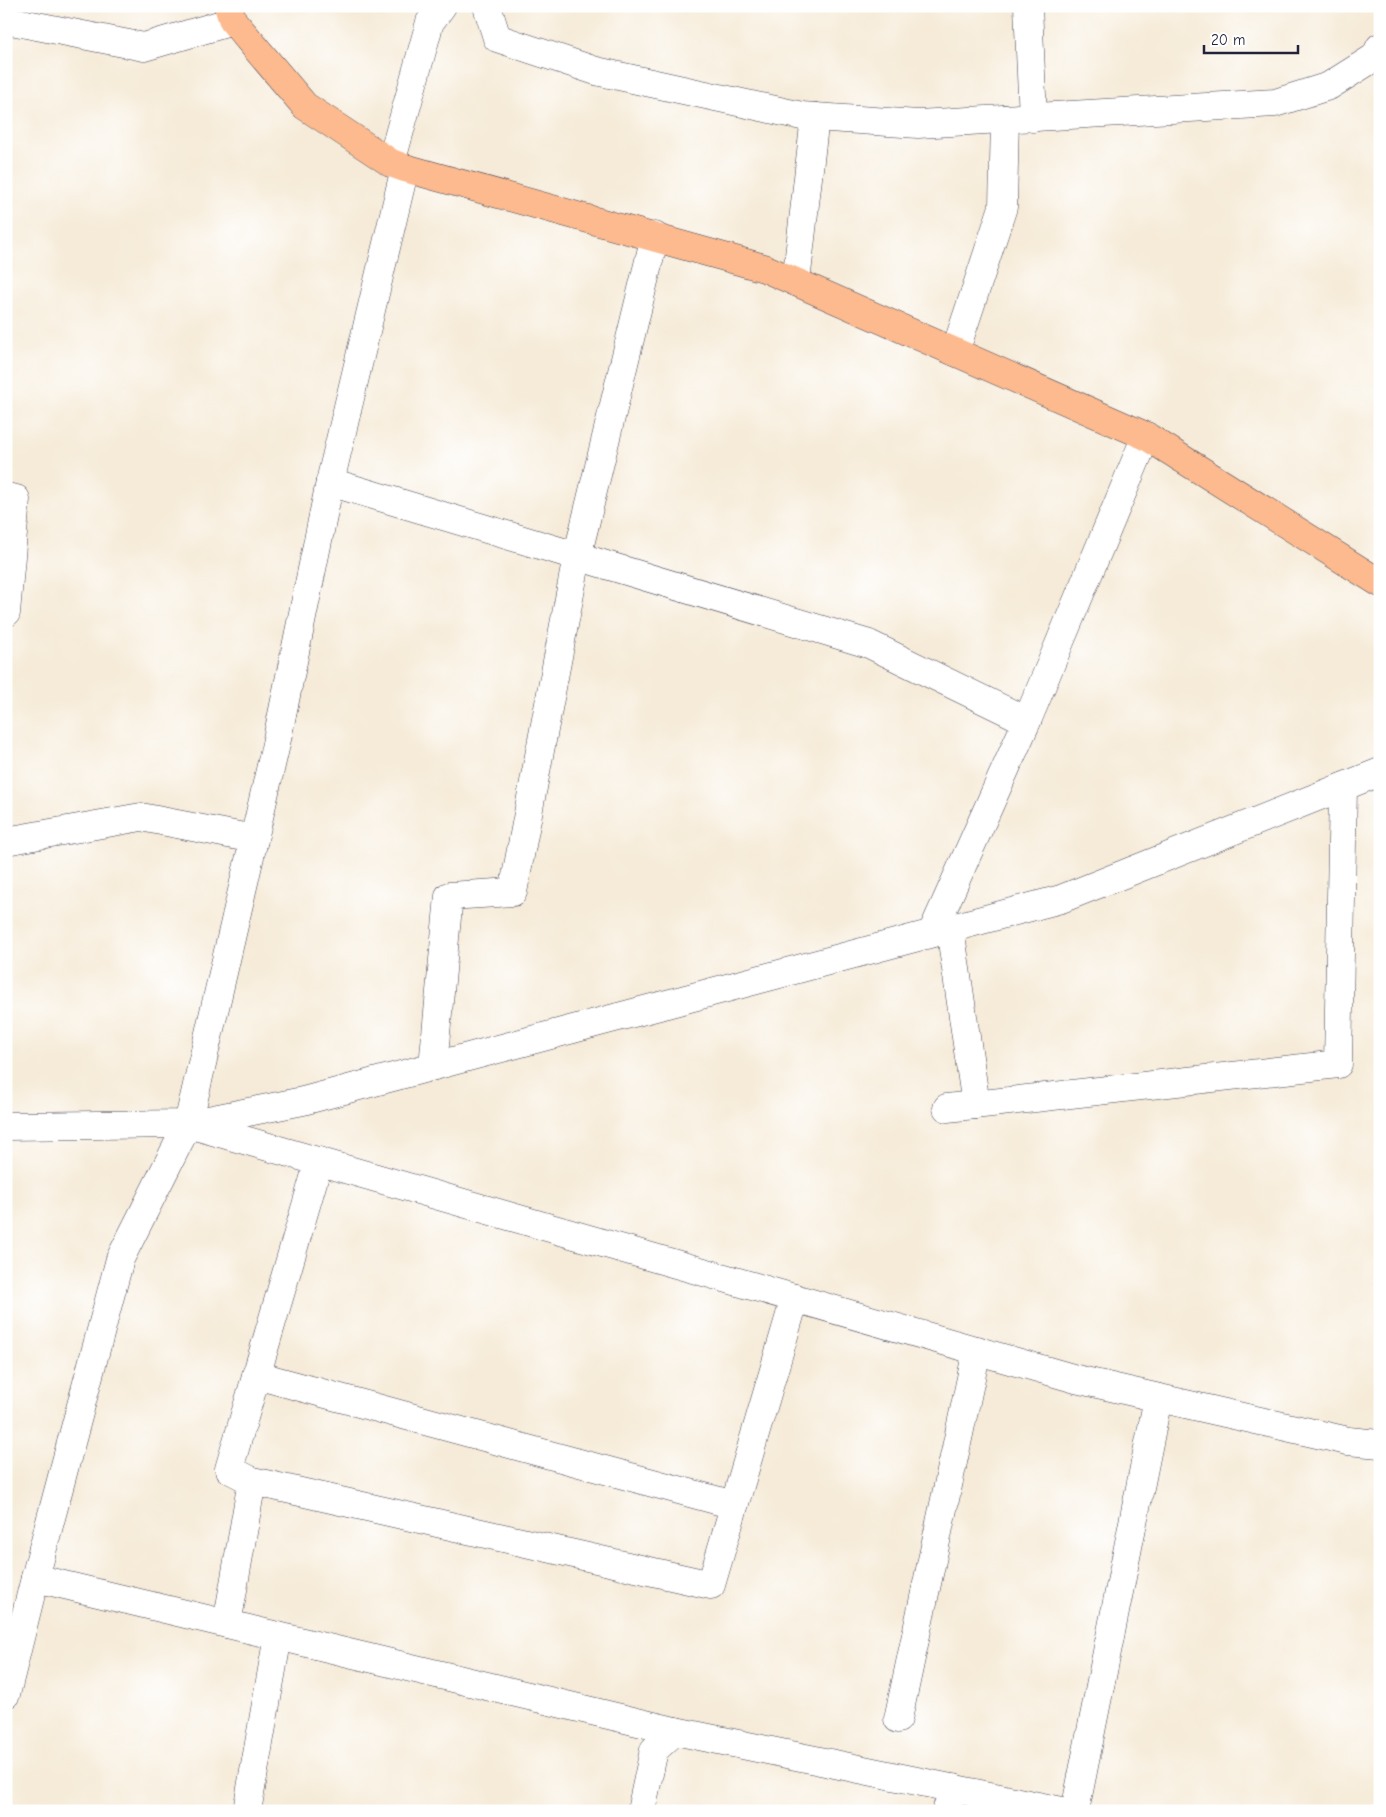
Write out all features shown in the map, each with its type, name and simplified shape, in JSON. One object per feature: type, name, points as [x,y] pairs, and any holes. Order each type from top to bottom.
[{"type":"main road","points":[[230,14],[305,106],[398,165],[764,268],[1146,436],[1380,582]]},
{"type":"street","points":[[6,1694],[120,1259],[188,1124],[276,744],[330,482],[430,22],[442,6]]},
{"type":"street","points":[[487,6],[497,38],[596,71],[802,116],[918,124],[1275,103],[1328,86],[1375,58],[1380,47]]},
{"type":"street","points":[[1028,6],[1033,118]]},
{"type":"street","points":[[6,20],[144,47],[230,14]]},
{"type":"street","points":[[796,282],[815,117]]},
{"type":"street","points":[[955,352],[1004,207],[1004,119]]},
{"type":"street","points":[[432,1066],[449,896],[513,892],[577,557],[655,236]]},
{"type":"street","points":[[976,1105],[941,931],[1146,436]]},
{"type":"street","points":[[330,482],[869,644],[1027,721]]},
{"type":"street","points":[[6,497],[16,499],[6,613]]},
{"type":"street","points":[[6,1126],[188,1124],[304,1101],[1061,899],[1380,772]]},
{"type":"street","points":[[947,1108],[1338,1064],[1343,787]]},
{"type":"street","points":[[6,841],[141,817],[254,839]]},
{"type":"street","points":[[188,1124],[1076,1379],[1348,1441],[1380,1444]]},
{"type":"street","points":[[319,1161],[229,1469],[252,1481],[711,1585],[795,1298]]},
{"type":"street","points":[[898,1719],[977,1350]]},
{"type":"street","points":[[256,1375],[734,1505]]},
{"type":"street","points":[[1075,1811],[1158,1398]]},
{"type":"street","points":[[227,1624],[252,1481]]},
{"type":"street","points":[[35,1578],[676,1730],[950,1800],[1062,1811]]},
{"type":"street","points":[[247,1811],[278,1636]]},
{"type":"street","points":[[641,1811],[654,1750],[676,1730]]}]
